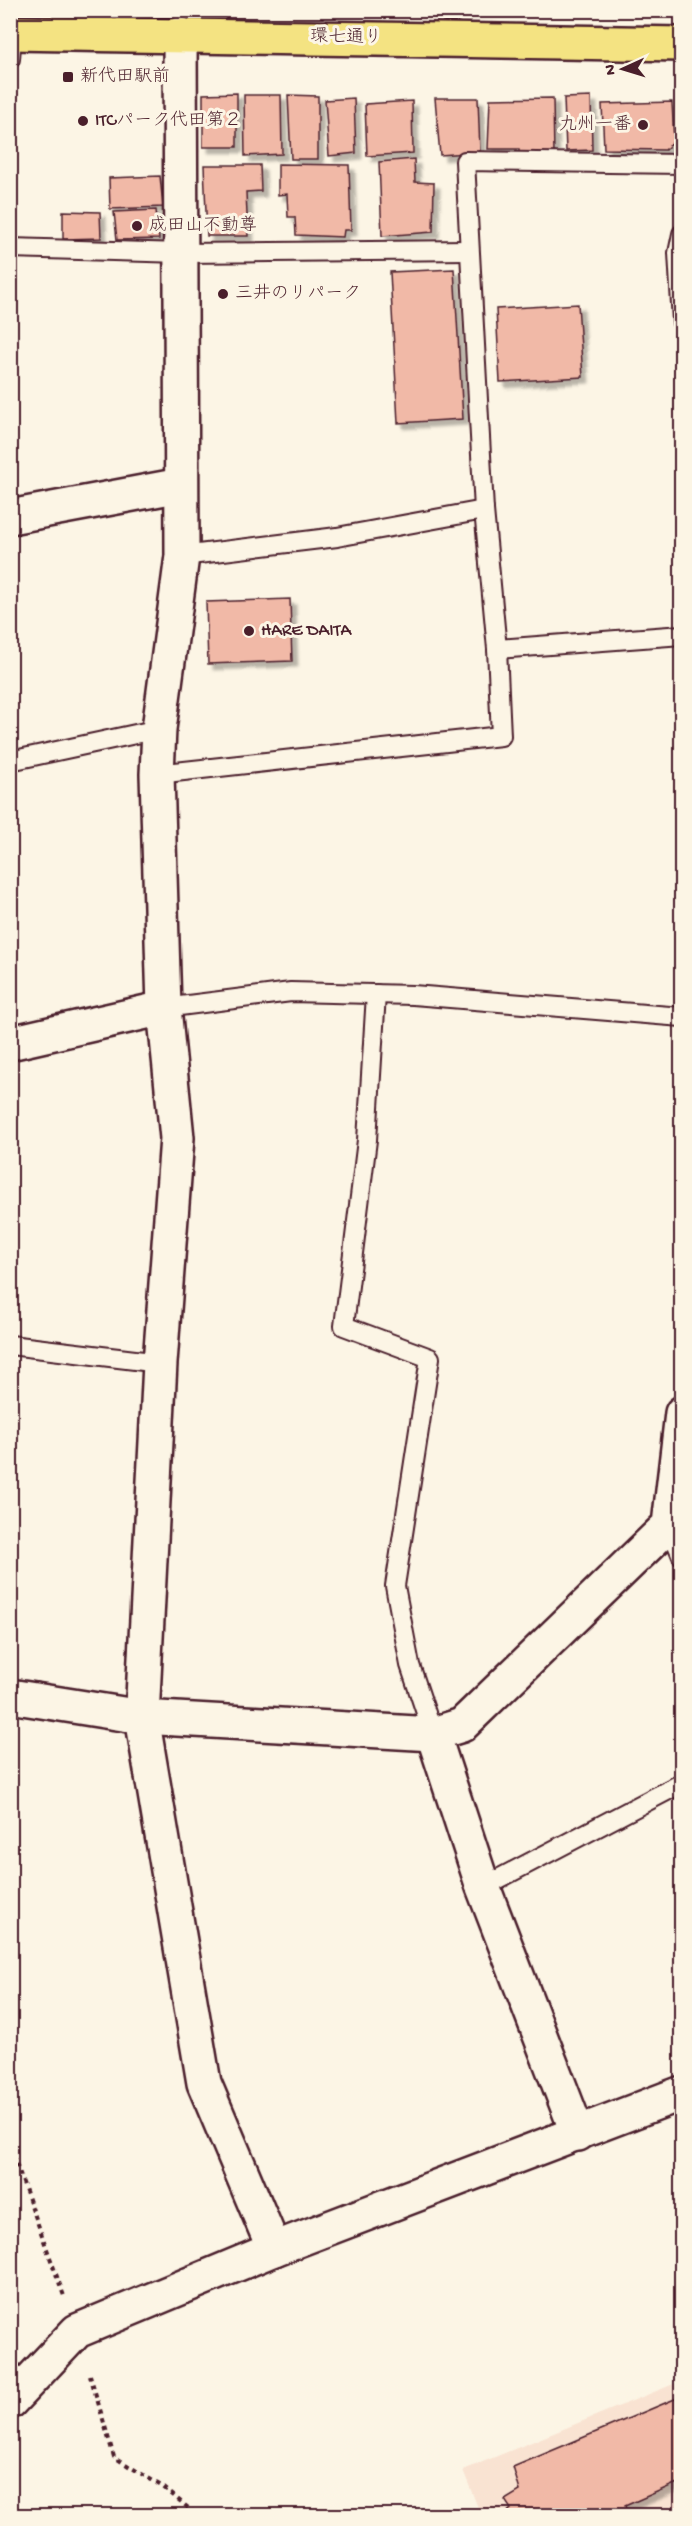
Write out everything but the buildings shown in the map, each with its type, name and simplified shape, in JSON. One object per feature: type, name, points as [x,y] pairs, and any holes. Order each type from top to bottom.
[{"type":"main road","name":"環七通り","points":[[11,42],[180,34],[681,44]]},
{"type":"street","points":[[180,34],[182,556],[159,729],[158,774],[164,1008],[177,1138],[160,1363],[142,1717],[204,2083],[274,2250]]},
{"type":"street","points":[[10,517],[181,485]]},
{"type":"street","points":[[10,1043],[164,1008]]},
{"type":"street","points":[[10,1696],[142,1717],[433,1734],[462,1725],[669,1525],[681,1413]]},
{"type":"street","points":[[433,1734],[483,1887],[578,2134]]},
{"type":"street","points":[[10,2402],[77,2331],[274,2250],[681,2093]]},
{"type":"lane","points":[[158,774],[501,736],[497,649],[484,510],[465,161],[681,164]]},
{"type":"lane","points":[[681,234],[678,254],[681,322]]},
{"type":"lane","points":[[10,248],[182,254],[469,250]]},
{"type":"lane","points":[[182,556],[337,537],[484,510]]},
{"type":"lane","points":[[497,649],[681,635]]},
{"type":"lane","points":[[10,761],[159,729]]},
{"type":"lane","points":[[164,1008],[291,992],[537,1003],[681,1017]]},
{"type":"lane","points":[[376,994],[367,1140],[344,1326],[430,1358],[394,1586],[411,1665],[433,1734]]},
{"type":"lane","points":[[10,1345],[160,1363]]},
{"type":"lane","points":[[669,1525],[681,1556]]},
{"type":"lane","points":[[483,1887],[681,1783]]},
{"type":"shaded area","points":[[681,2381],[681,2515],[481,2515],[463,2470]]},
{"type":"place","name":"新代田駅前","points":[[68,77]]},
{"type":"place","name":"ITCパーク代田第２","points":[[83,121]]},
{"type":"place","name":"九州一番","points":[[643,125]]},
{"type":"place","name":"成田山不動尊","points":[[137,226]]},
{"type":"place","name":"三井のリパーク","points":[[223,294]]},
{"type":"place","name":"HARE DAITA","points":[[249,631]]}]
